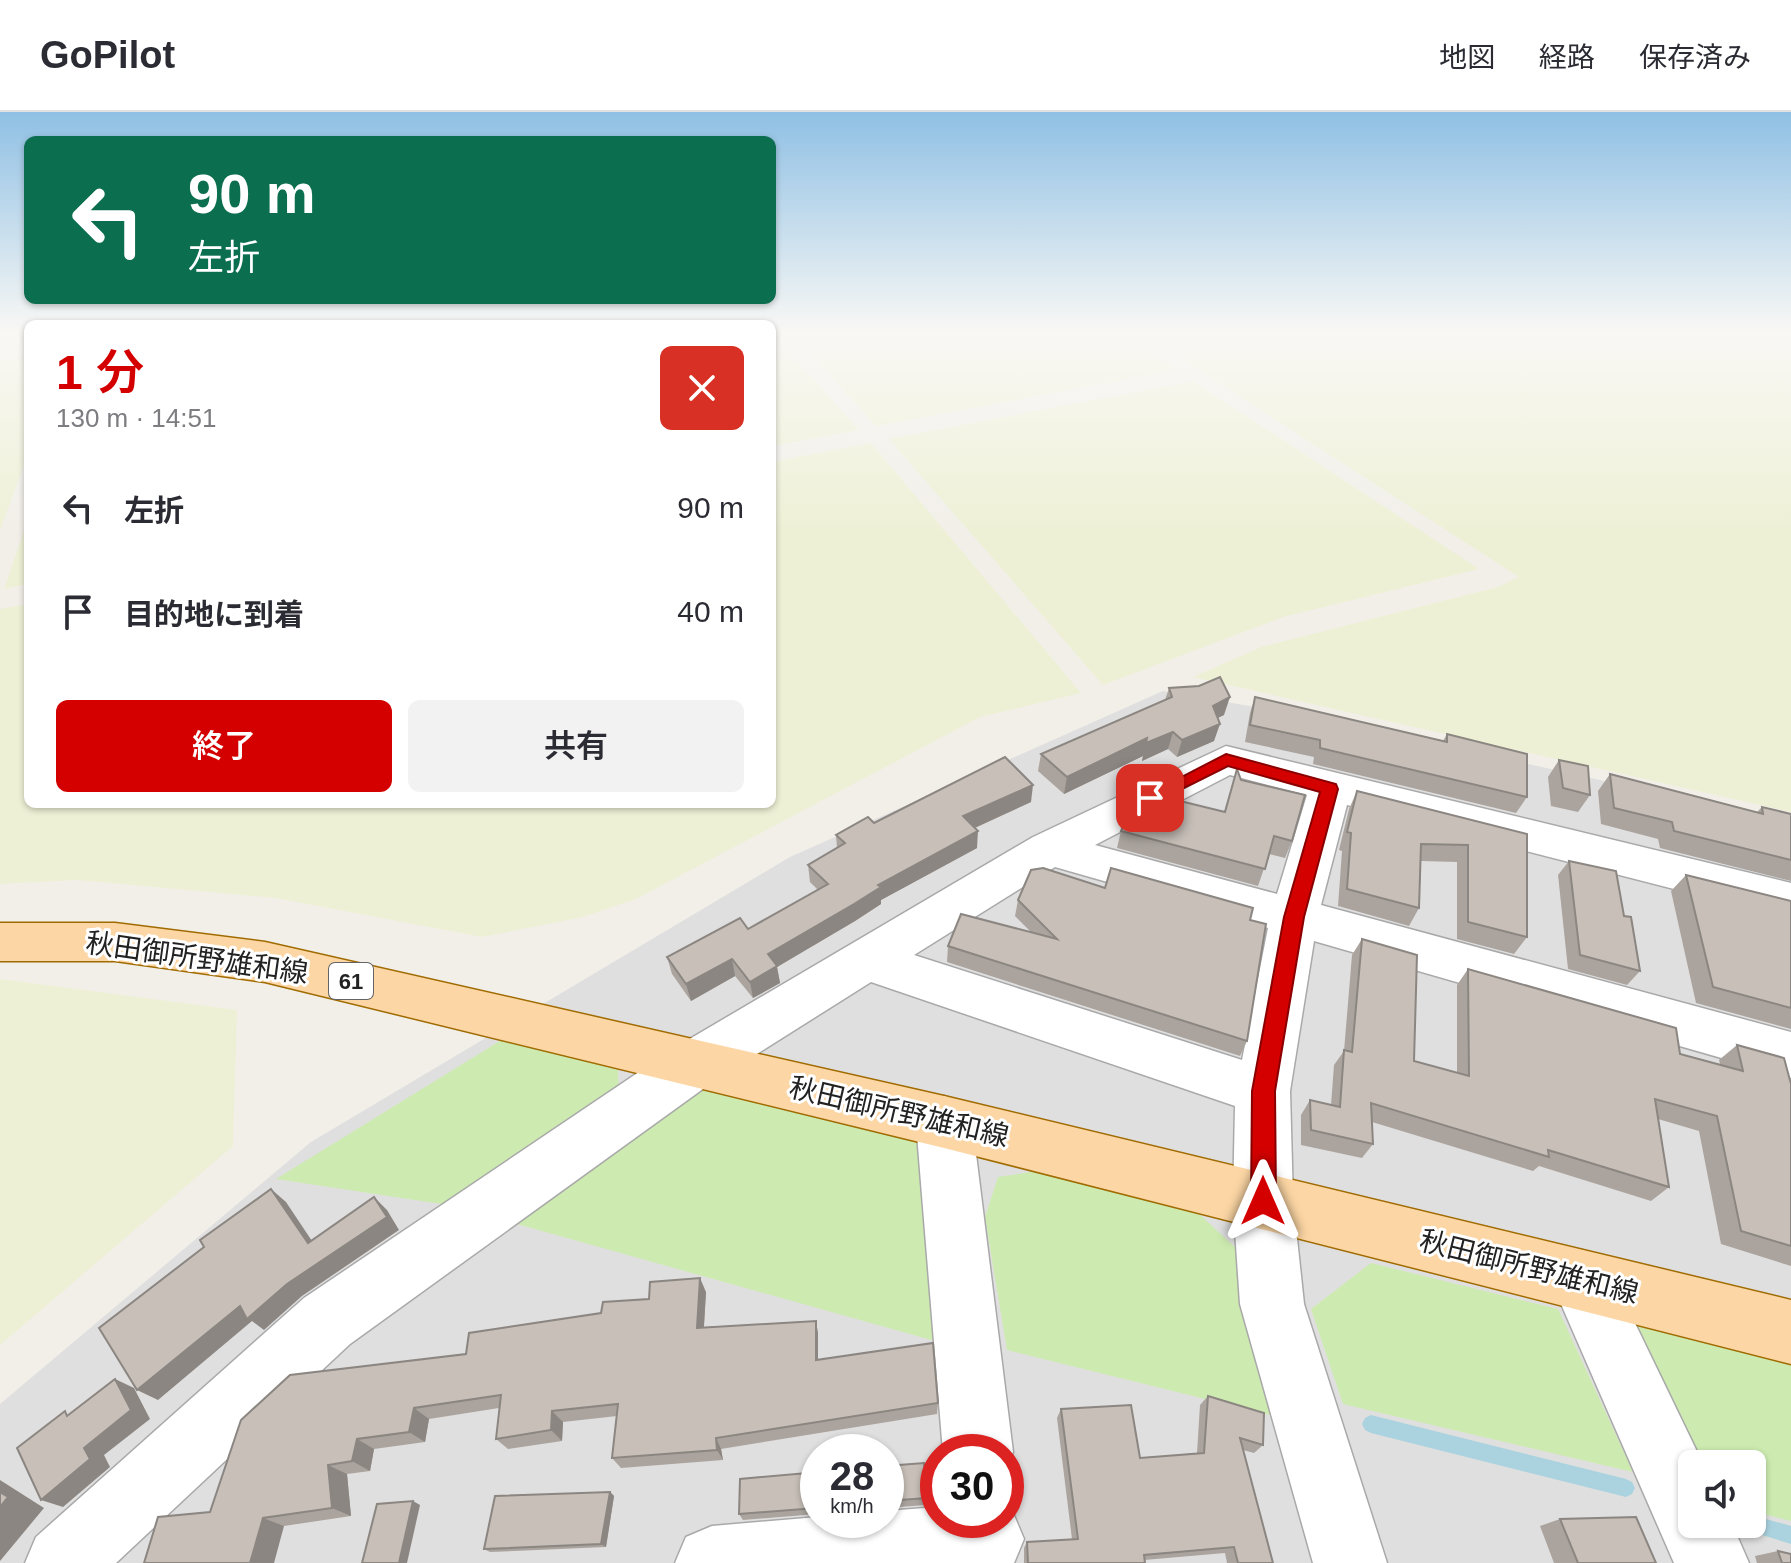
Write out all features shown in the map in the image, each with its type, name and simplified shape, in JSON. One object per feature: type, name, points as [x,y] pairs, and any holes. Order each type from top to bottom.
[{"type":"main road","name":"秋田御所野雄和線","points":[[0,942],[115,942],[265,962],[944,1122],[1791,1332]]},
{"type":"street","points":[[62,1563],[327,1321],[695,1064],[863,959],[1049,849],[1226,760],[1330,789],[1791,901]]},
{"type":"street","points":[[1330,789],[1294,917],[1263,1091],[1263,1201],[1272,1304],[1350,1563]]},
{"type":"street","points":[[1049,849],[1791,1055]]},
{"type":"street","points":[[863,959],[1263,1091]]},
{"type":"street","points":[[944,1122],[976,1434]]},
{"type":"street","points":[[1582,1281],[1678,1489]]},
{"type":"street","points":[[1700,1538],[1712,1563]]},
{"type":"street","points":[[712,1563],[987,1541]]},
{"type":"shaded area","points":[[1163,691],[1342,722],[1791,823],[1791,1563],[0,1563],[0,1404],[311,1142],[790,857]]},
{"type":"green space","points":[[0,401],[24,401],[24,466],[0,530]]},
{"type":"green space","points":[[776,401],[833,401],[859,430],[776,445]]},
{"type":"green space","points":[[853,401],[1012,401],[876,426]]},
{"type":"green space","points":[[1090,401],[1223,401],[1479,569],[1283,617],[1103,685],[889,439]]},
{"type":"green space","points":[[1246,401],[1791,401],[1791,812],[1193,677],[1261,647],[1498,587],[1519,577]]},
{"type":"green space","points":[[871,443],[1081,693],[980,717],[636,899],[583,917],[482,937],[276,898],[77,880],[0,884],[0,609],[24,605],[24,808],[776,808],[776,461]]},
{"type":"green space","points":[[24,531],[24,585],[4,589]]},
{"type":"green space","points":[[0,979],[237,1010],[233,1146],[0,1345]]},
{"type":"green space","points":[[503,1039],[618,1069],[619,1097],[455,1206],[276,1179]]},
{"type":"green space","points":[[687,1083],[924,1144],[942,1343],[499,1219]]},
{"type":"green space","points":[[1043,1170],[1198,1213],[1237,1249],[1270,1415],[1007,1350],[985,1217],[998,1177]]},
{"type":"green space","points":[[1371,1263],[1558,1309],[1633,1472],[1343,1404],[1311,1309]]},
{"type":"green space","points":[[1655,1323],[1791,1358],[1791,1521],[1766,1515],[1766,1450],[1686,1450],[1629,1327]]},
{"type":"building","points":[[1220,677],[1230,697],[1213,706],[1220,724],[1182,740],[1173,732],[1146,743],[1147,738],[1067,777],[1041,754],[1172,697],[1169,688],[1199,686]]},
{"type":"building","points":[[1255,697],[1447,742],[1447,734],[1527,754],[1527,797],[1320,748],[1320,740],[1250,725]]},
{"type":"building","points":[[1005,757],[1033,785],[963,816],[978,831],[878,885],[881,887],[768,954],[777,966],[750,982],[732,959],[686,984],[667,957],[740,918],[748,929],[828,884],[808,865],[845,843],[836,835],[868,817],[874,823]]},
{"type":"building","points":[[1559,760],[1588,766],[1590,795],[1563,788]]},
{"type":"building","points":[[1237,769],[1241,780],[1305,795],[1292,841],[1274,836],[1265,869],[1121,831],[1127,817],[1173,828],[1180,801],[1225,812]]},
{"type":"building","points":[[1610,774],[1763,814],[1762,807],[1791,814],[1791,860],[1674,831],[1672,822],[1614,808]]},
{"type":"building","points":[[1357,791],[1527,834],[1527,937],[1468,922],[1468,845],[1421,844],[1419,908],[1347,889],[1351,833],[1347,832]]},
{"type":"building","points":[[1569,861],[1616,871],[1624,916],[1631,917],[1640,971],[1580,955]]},
{"type":"building","points":[[1043,868],[1105,888],[1111,868],[1253,908],[1250,920],[1266,924],[1247,1041],[948,946],[961,914],[1057,939],[1018,900],[1031,870]]},
{"type":"building","points":[[1686,875],[1791,901],[1791,1008],[1713,987]]},
{"type":"building","points":[[1362,939],[1417,955],[1414,1061],[1469,1076],[1468,969],[1676,1028],[1680,1054],[1743,1071],[1737,1045],[1784,1058],[1791,1084],[1791,1246],[1741,1231],[1717,1116],[1655,1099],[1669,1187],[1548,1150],[1549,1157],[1371,1103],[1373,1144],[1311,1130],[1310,1100],[1340,1107],[1344,1050],[1352,1052]]},
{"type":"building","points":[[271,1189],[308,1243],[374,1197],[387,1217],[287,1284],[247,1319],[240,1306],[137,1390],[99,1328],[204,1247],[200,1240]]},
{"type":"building","points":[[700,1278],[697,1328],[816,1321],[816,1360],[933,1343],[938,1403],[716,1438],[717,1450],[612,1458],[618,1404],[552,1411],[551,1430],[496,1439],[501,1395],[414,1408],[409,1432],[357,1439],[352,1461],[328,1465],[332,1508],[263,1518],[250,1563],[144,1563],[158,1517],[210,1512],[241,1420],[290,1375],[466,1354],[469,1333],[601,1313],[603,1302],[649,1299],[650,1282]]},
{"type":"building","points":[[115,1379],[131,1410],[84,1448],[90,1459],[41,1500],[17,1448],[65,1411],[67,1416]]},
{"type":"building","points":[[1208,1396],[1264,1413],[1263,1445],[1240,1438],[1273,1563],[1238,1563],[1234,1547],[1144,1555],[1145,1563],[1028,1563],[1027,1542],[1078,1539],[1061,1409],[1131,1405],[1140,1458],[1204,1453]]},
{"type":"building","points":[[920,1463],[920,1499],[904,1500],[904,1465]]},
{"type":"building","points":[[800,1474],[800,1509],[739,1514],[740,1479]]},
{"type":"building","points":[[0,1492],[8,1497],[0,1507]]},
{"type":"building","points":[[610,1492],[601,1544],[484,1549],[495,1496]]},
{"type":"building","points":[[413,1501],[399,1563],[362,1563],[377,1504]]},
{"type":"building","points":[[1636,1517],[1656,1563],[1578,1563],[1560,1519]]},
{"type":"building","points":[[1778,1551],[1791,1554],[1791,1563],[1782,1563]]},
{"type":"waterway","points":[[1371,1424],[1626,1488]]},
{"type":"waterway","points":[[1766,1528],[1791,1535]]},
{"type":"route","points":[[1150,798],[1226,760],[1330,789],[1294,917],[1263,1091],[1263,1201]]}]
